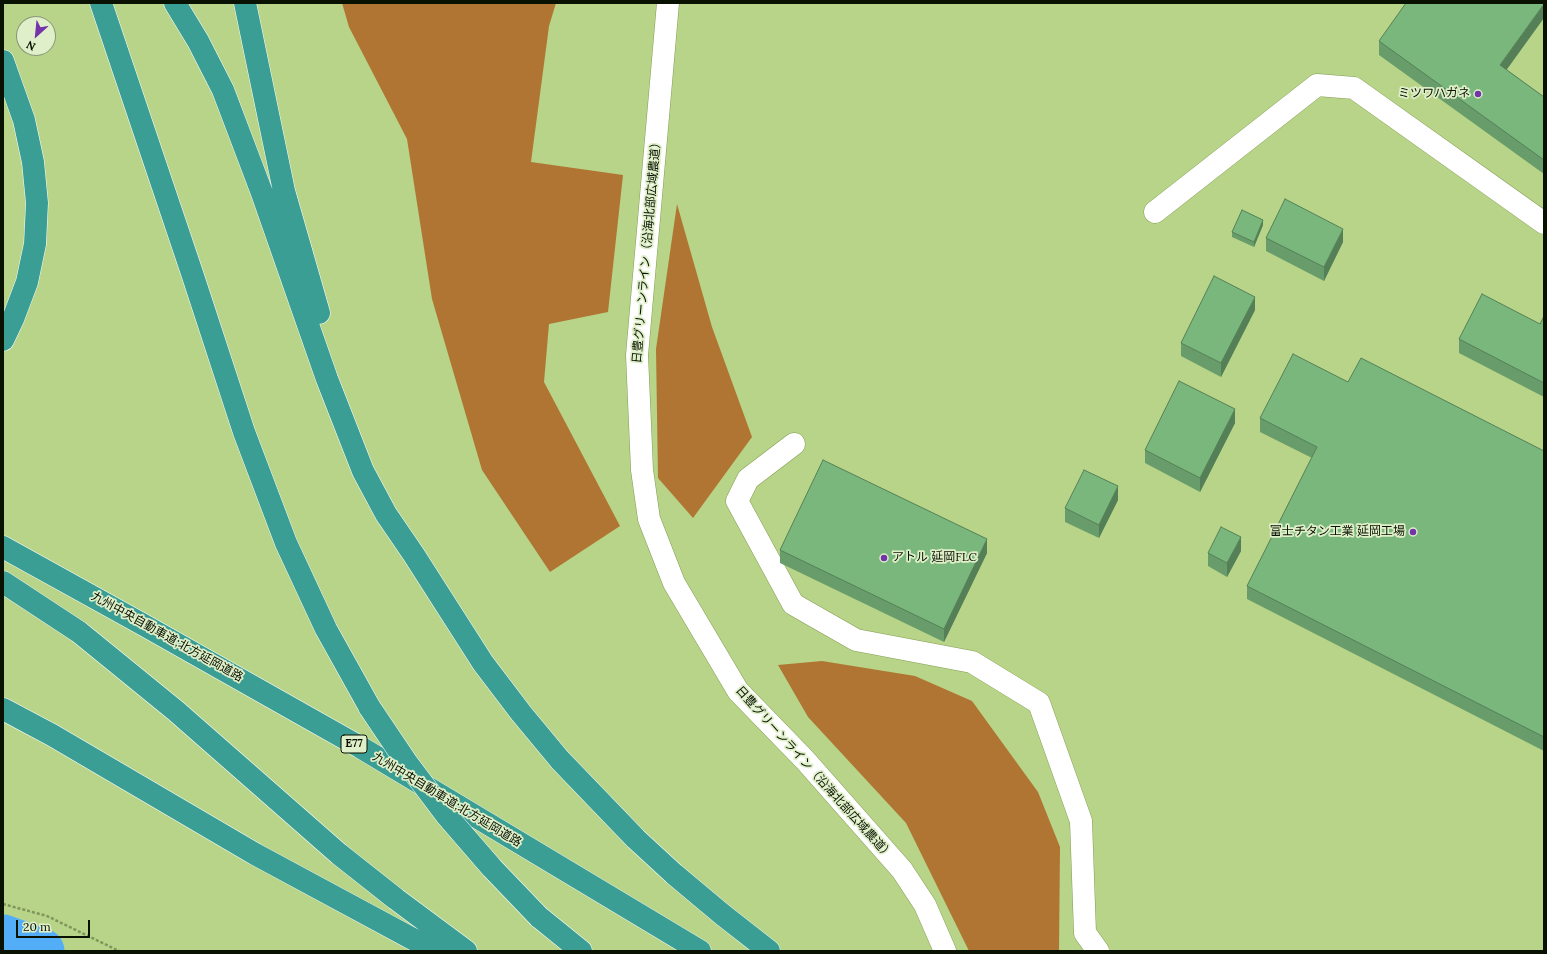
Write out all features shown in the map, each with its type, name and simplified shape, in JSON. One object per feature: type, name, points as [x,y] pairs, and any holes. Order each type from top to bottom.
[{"type":"highway","points":[[101,3],[244,432],[286,543],[326,629],[370,708],[407,763],[447,816],[492,868],[540,917],[581,951]]},
{"type":"highway","points":[[175,3],[198,41],[223,90],[262,193],[327,379],[363,470],[386,514],[483,663],[560,760],[647,849],[723,915],[769,951]]},
{"type":"highway","points":[[245,3],[284,191],[337,376],[368,466],[388,508],[414,555]]},
{"type":"highway","points":[[3,61],[24,120],[33,162],[37,203],[35,244],[27,282],[13,319],[3,340]]},
{"type":"highway","name":"九州中央自動車道;北方延岡道路","points":[[3,547],[149,627],[353,743],[700,951]]},
{"type":"highway","points":[[3,582],[85,637],[176,711],[339,854],[466,951]]},
{"type":"highway","points":[[3,709],[52,735],[248,850],[435,951]]},
{"type":"street","name":"日豊グリーンライン（沿海北部広域農道）","points":[[668,3],[636,355],[642,470],[649,519],[674,583],[738,691],[805,760],[902,870],[925,905],[945,951]]},
{"type":"street","points":[[1155,212],[1317,85],[1354,88],[1544,223]]},
{"type":"street","points":[[794,444],[748,479],[737,501],[794,604],[856,640],[972,662],[1039,703],[1081,821],[1085,933],[1098,951]]},
{"type":"path","points":[[3,904],[47,916],[119,951]]},
{"type":"shaded area","points":[[342,3],[556,3],[549,26],[531,162],[623,175],[608,312],[549,324],[544,382],[620,526],[550,572],[482,470],[432,299],[407,139],[349,27]]},
{"type":"shaded area","points":[[677,204],[712,327],[752,437],[693,518],[658,478],[656,349]]},
{"type":"shaded area","points":[[822,661],[915,676],[972,701],[1038,792],[1060,847],[1059,951],[969,951],[906,823],[808,717],[778,665]]},
{"type":"building","name":"ミツワハガネ","points":[[1406,3],[1544,3],[1500,65],[1544,97],[1544,160],[1379,41]]},
{"type":"building","points":[[1285,199],[1343,229],[1324,267],[1266,238]]},
{"type":"building","points":[[1242,210],[1263,220],[1254,242],[1232,232]]},
{"type":"building","points":[[1214,276],[1255,297],[1221,363],[1181,343]]},
{"type":"building","points":[[1482,294],[1540,324],[1544,316],[1544,383],[1459,339]]},
{"type":"building","name":"富士チタン工業 延岡工場","points":[[1293,354],[1348,382],[1361,358],[1544,451],[1544,737],[1247,586],[1317,447],[1260,418]]},
{"type":"building","points":[[1179,381],[1235,409],[1200,478],[1145,450]]},
{"type":"building","name":"アトル 延岡FLC","points":[[823,460],[987,539],[944,629],[780,550]]},
{"type":"building","points":[[1084,470],[1118,486],[1099,525],[1065,508]]},
{"type":"building","points":[[1221,527],[1241,537],[1227,563],[1208,553]]},
{"type":"waterway","points":[[3,937],[42,951]]},
{"type":"place","name":"ミツワハガネ","points":[[1478,94]]},
{"type":"place","name":"富士チタン工業 延岡工場","points":[[1413,532]]},
{"type":"place","name":"アトル 延岡FLC","points":[[884,558]]}]
